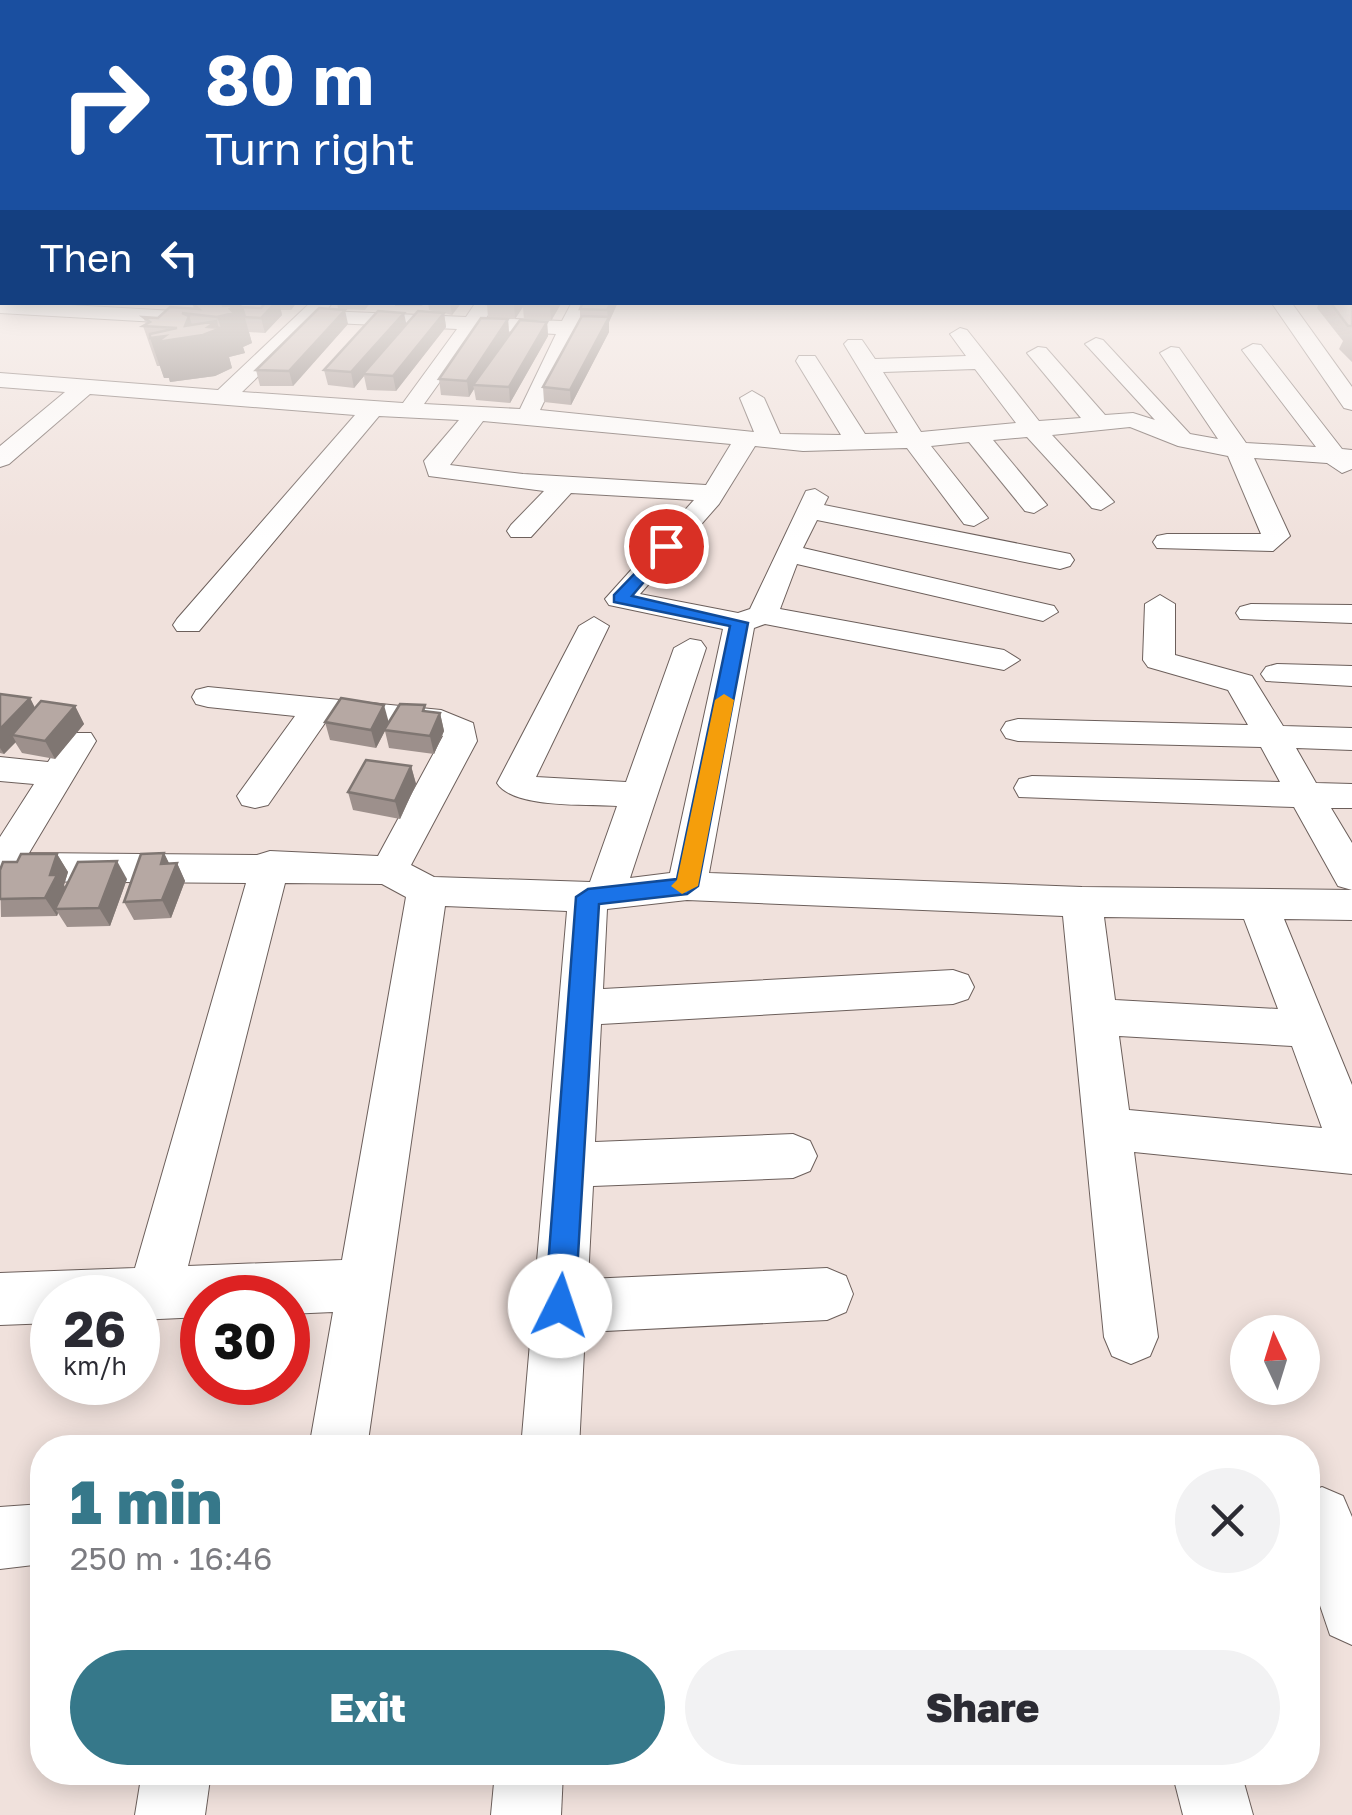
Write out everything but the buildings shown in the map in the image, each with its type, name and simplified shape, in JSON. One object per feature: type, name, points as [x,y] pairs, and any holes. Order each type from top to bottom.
[{"type":"street","points":[[224,397],[253,370]]},
{"type":"street","points":[[414,402],[438,370]]},
{"type":"street","points":[[530,406],[549,370]]},
{"type":"street","points":[[812,370],[859,444]]},
{"type":"street","points":[[871,370],[914,440],[974,518]]},
{"type":"street","points":[[987,370],[1032,430],[1102,502]]},
{"type":"street","points":[[1053,370],[1096,421]]},
{"type":"street","points":[[1120,370],[1188,442]]},
{"type":"street","points":[[1167,542],[1263,545],[1276,540],[1238,450],[1182,370]]},
{"type":"street","points":[[1270,370],[1342,455],[1352,476]]},
{"type":"street","points":[[1338,370],[1352,403]]},
{"type":"street","points":[[0,380],[373,409],[559,418],[758,441],[859,444],[1096,421],[1146,423],[1188,442],[1238,450],[1342,455]]},
{"type":"street","points":[[0,459],[84,387]]},
{"type":"street","points":[[752,398],[758,441]]},
{"type":"street","points":[[188,626],[373,409]]},
{"type":"street","points":[[477,414],[437,461],[438,471],[523,482],[711,494]]},
{"type":"street","points":[[523,482],[559,418]]},
{"type":"street","points":[[628,475],[652,428]]},
{"type":"street","points":[[976,434],[1034,505]]},
{"type":"street","points":[[758,441],[742,452],[620,599],[1004,660]]},
{"type":"street","points":[[521,531],[564,485]]},
{"type":"street","points":[[687,886],[752,619],[811,504],[1060,560]]},
{"type":"street","points":[[787,553],[1043,612]]},
{"type":"street","points":[[1160,604],[1159,660],[1241,683],[1352,876]]},
{"type":"street","points":[[1251,613],[1352,614]]},
{"type":"street","points":[[594,626],[515,783],[525,788],[639,796]]},
{"type":"street","points":[[551,1435],[580,1008],[596,896],[639,796],[690,648]]},
{"type":"street","points":[[1277,674],[1352,676]]},
{"type":"street","points":[[208,697],[440,721],[461,731],[408,880],[364,1286],[340,1435]]},
{"type":"street","points":[[255,796],[318,708]]},
{"type":"street","points":[[1018,730],[1352,739]]},
{"type":"street","points":[[0,867],[79,741]]},
{"type":"street","points":[[0,769],[57,775]]},
{"type":"street","points":[[1032,788],[1352,796]]},
{"type":"street","points":[[159,1275],[270,865]]},
{"type":"street","points":[[0,867],[270,865],[596,896],[687,886],[1082,902],[1352,905]]},
{"type":"street","points":[[1082,902],[1131,1337]]},
{"type":"street","points":[[1258,904],[1352,1143]]},
{"type":"street","points":[[580,1008],[953,987]]},
{"type":"street","points":[[1095,1016],[1307,1029]]},
{"type":"street","points":[[1108,1129],[1352,1152]]},
{"type":"street","points":[[570,1165],[793,1156]]},
{"type":"street","points":[[160,1294],[364,1286]]},
{"type":"street","points":[[560,1306],[827,1294]]},
{"type":"street","points":[[0,1299],[30,1298]]},
{"type":"street","points":[[1327,1518],[1352,1614]]},
{"type":"street","points":[[0,1538],[30,1535]]},
{"type":"street","points":[[170,1815],[175,1785]]},
{"type":"street","points":[[526,1815],[528,1785]]},
{"type":"street","points":[[1210,1785],[1218,1815]]},
{"type":"slow traffic","points":[[682,886],[687,886],[724,700]]},
{"type":"route","points":[[560,1306],[588,897],[687,886],[740,623],[620,599],[666,546]]}]
